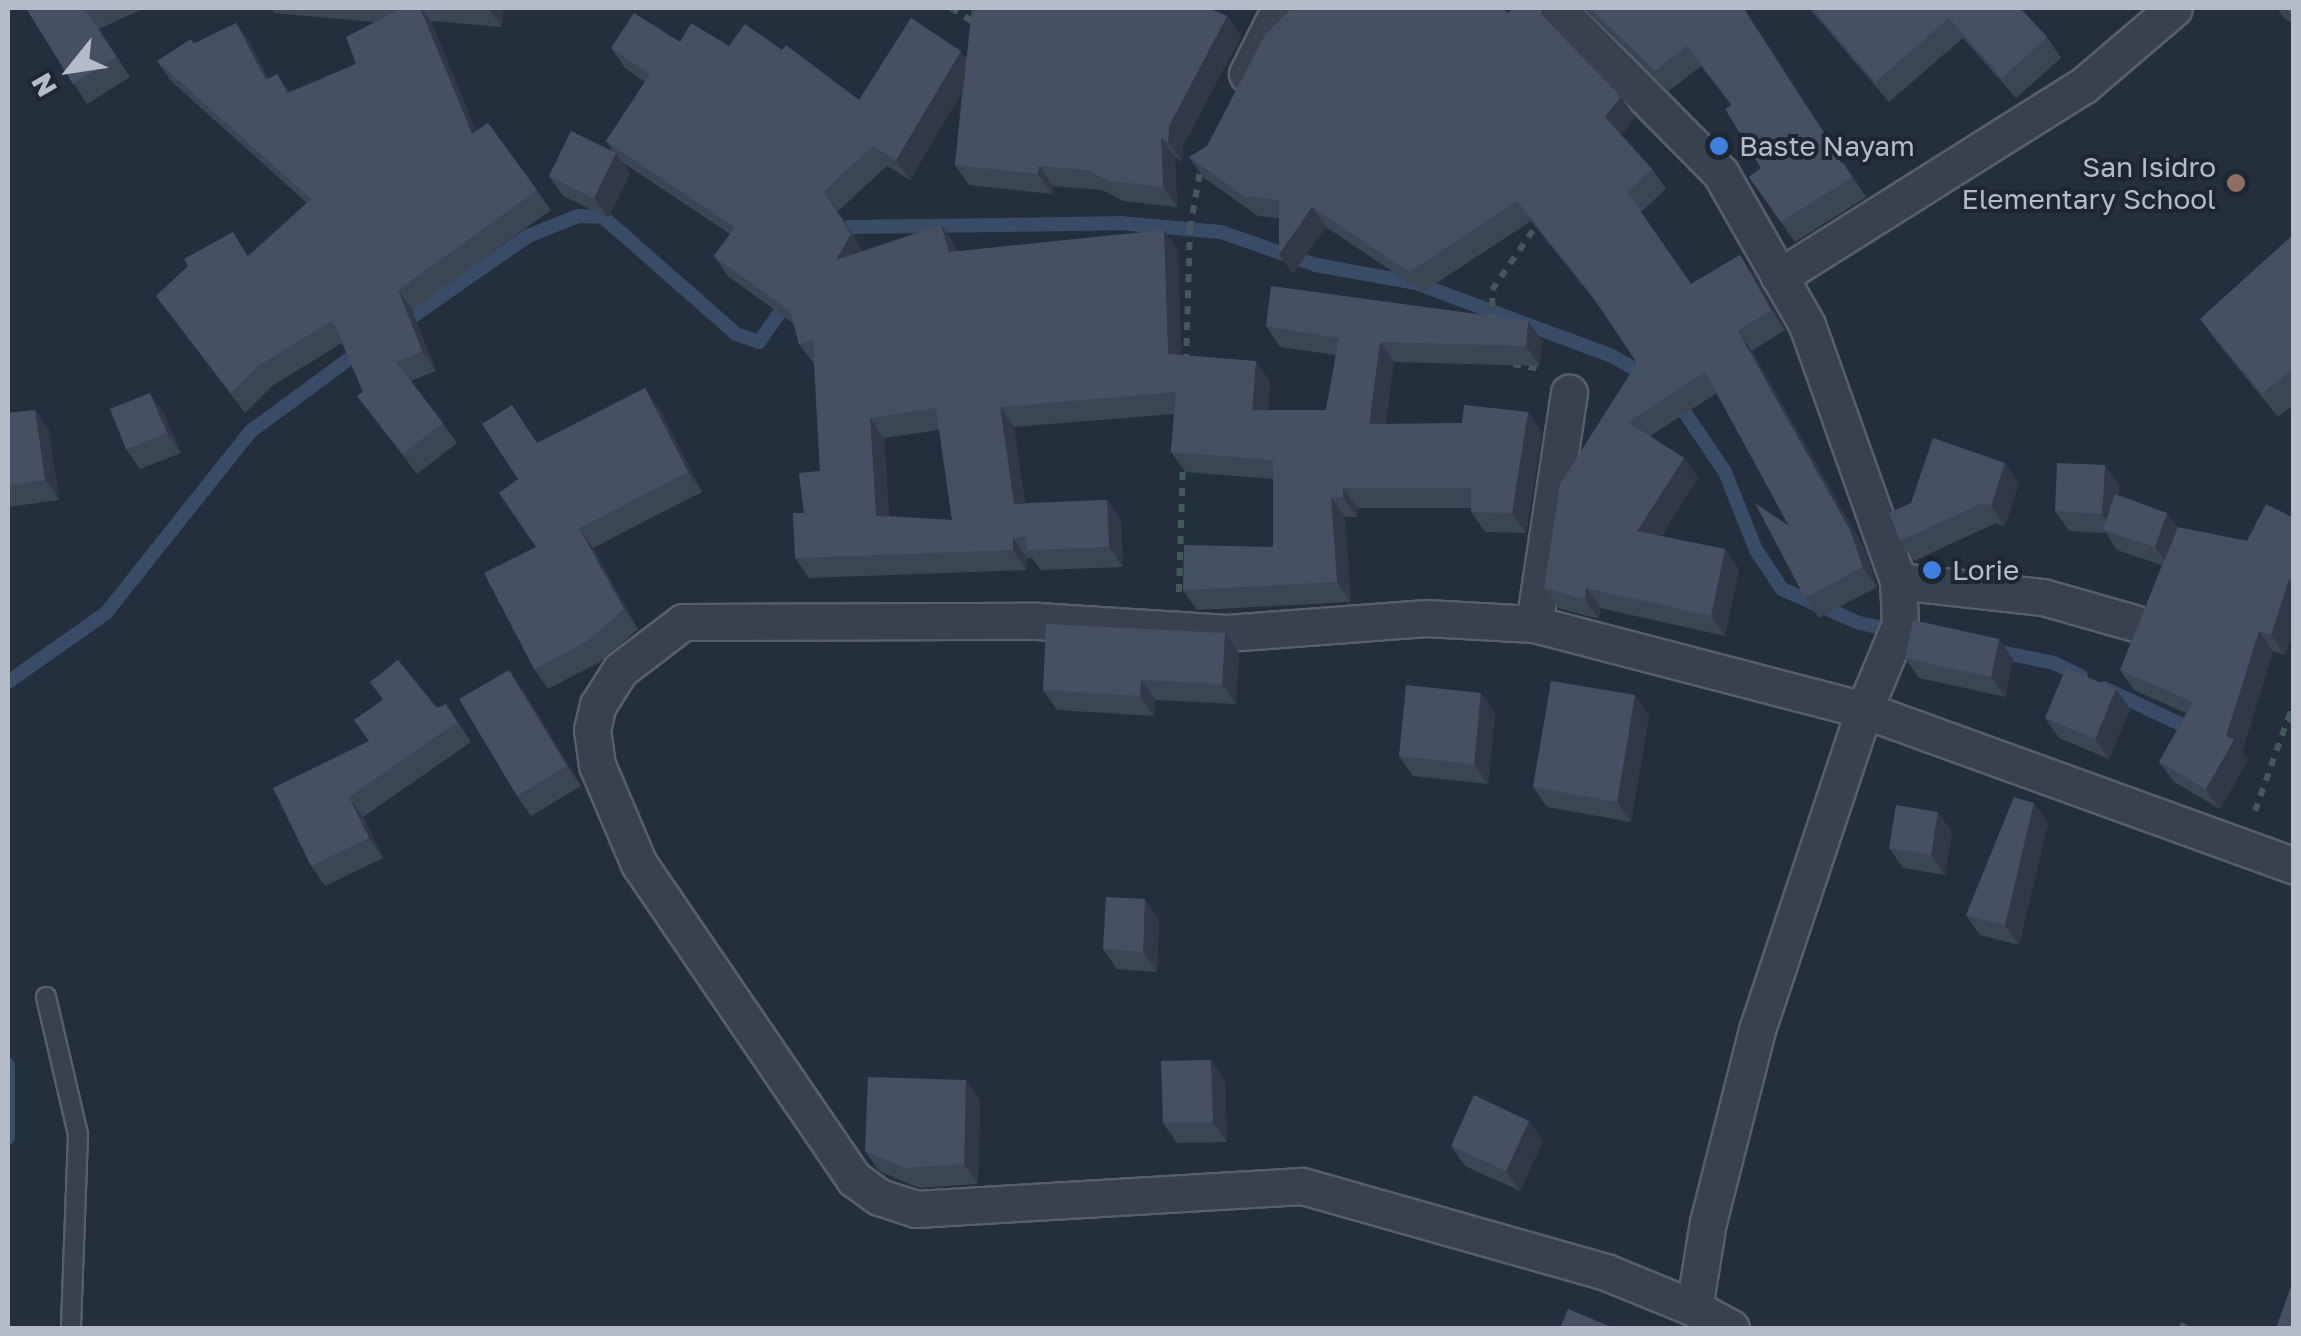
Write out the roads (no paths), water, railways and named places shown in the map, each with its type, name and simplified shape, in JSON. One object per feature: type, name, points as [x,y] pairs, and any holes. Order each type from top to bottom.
[{"type":"street","points":[[1202,156],[1280,8]]},
{"type":"street","points":[[1557,8],[1721,174],[1806,325],[1898,581],[1897,633],[1864,710],[1758,1030],[1708,1222],[1694,1308]]},
{"type":"street","points":[[1779,277],[2084,86],[2174,8]]},
{"type":"street","points":[[1534,624],[1569,393]]},
{"type":"street","points":[[1898,581],[2043,597],[2134,623]]},
{"type":"street","points":[[1731,1328],[1694,1308],[1606,1272],[1302,1186],[916,1208],[878,1197],[854,1179],[654,888],[597,765],[592,730],[607,690],[620,670],[683,622],[1038,621],[1178,631],[1383,626],[1426,618],[1534,624],[1864,710],[2294,866]]},
{"type":"lane","points":[[46,997],[78,1134],[70,1328]]},
{"type":"waterway","points":[[399,326],[528,236],[578,216],[603,217],[736,334],[759,342],[788,301]]},
{"type":"waterway","points":[[836,241],[849,227],[1120,223],[1221,232],[1316,265],[1416,283],[1612,356],[1646,376]]},
{"type":"waterway","points":[[8,682],[106,613],[251,431],[364,348]]},
{"type":"waterway","points":[[1675,398],[1725,472],[1756,550],[1782,589],[1859,623],[1897,631]]},
{"type":"waterway","points":[[1991,650],[2054,663],[2081,676]]},
{"type":"waterway","points":[[2104,688],[2180,724]]},
{"type":"waterway","points":[[8,1065],[8,1138]]},
{"type":"place","name":"Baste Nayam","points":[[1719,146]]},
{"type":"place","name":"San Isidro Elementary School","points":[[2236,183]]},
{"type":"place","name":"Lorie","points":[[1932,570]]}]
